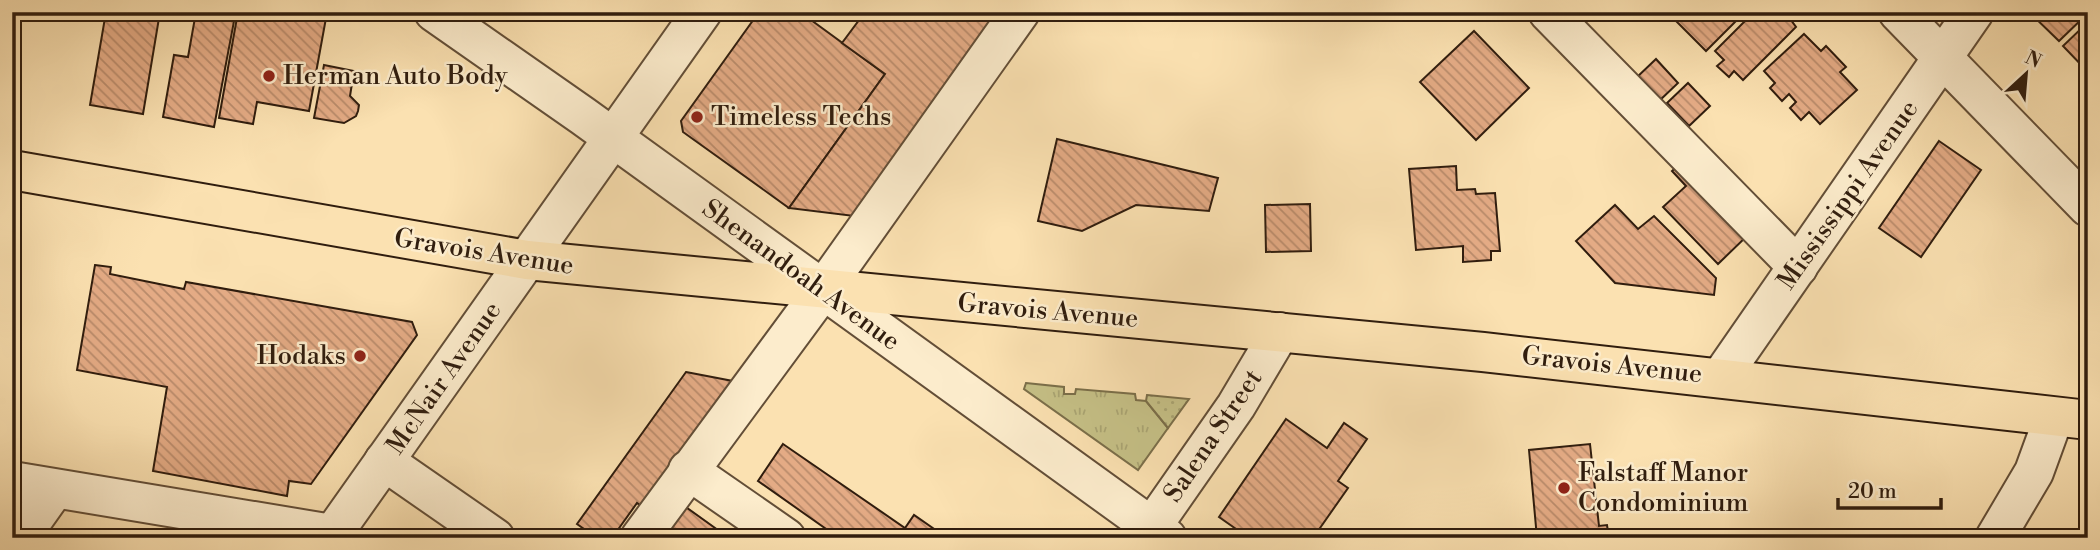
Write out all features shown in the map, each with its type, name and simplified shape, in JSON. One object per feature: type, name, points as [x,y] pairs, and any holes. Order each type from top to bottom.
[{"type":"main road","name":"Gravois Avenue","points":[[12,170],[527,260],[1721,377],[2071,418]]},
{"type":"street","name":"Shenandoah Avenue","points":[[434,12],[613,137],[1154,534]]},
{"type":"street","name":"McNair Avenue","points":[[331,536],[702,12]]},
{"type":"street","points":[[640,538],[822,291],[1020,12]]},
{"type":"street","points":[[1548,12],[1798,267]]},
{"type":"street","points":[[1898,12],[2088,207]]},
{"type":"street","name":"Mississippi Avenue","points":[[1721,377],[1974,12]]},
{"type":"street","name":"Salena Street","points":[[1154,534],[1280,332]]},
{"type":"street","points":[[2010,533],[2034,472],[2071,418]]},
{"type":"street","points":[[384,461],[495,538]]},
{"type":"street","points":[[688,470],[786,538]]},
{"type":"street","points":[[12,481],[331,536]]},
{"type":"street","points":[[20,538],[54,490]]},
{"type":"green space","points":[[1026,383],[1064,387],[1064,394],[1075,394],[1076,389],[1135,394],[1136,400],[1146,401],[1168,428],[1138,470],[1024,389]]},
{"type":"green space","points":[[1147,395],[1189,399],[1168,428],[1146,401]]},
{"type":"building","points":[[106,12],[160,12],[143,114],[90,105]]},
{"type":"building","points":[[196,12],[235,16],[214,127],[163,117],[174,55],[188,57]]},
{"type":"building","points":[[238,12],[292,12],[326,18],[309,111],[257,102],[253,124],[219,118]]},
{"type":"building","points":[[759,12],[800,12],[885,74],[789,208],[683,132],[681,121]]},
{"type":"building","points":[[855,12],[980,12],[991,20],[854,216],[789,208],[885,74],[842,43],[862,16]]},
{"type":"building","points":[[1687,12],[1745,12],[1706,51],[1677,22]]},
{"type":"building","points":[[1754,12],[1785,12],[1796,27],[1743,80],[1734,71],[1729,77],[1717,66],[1724,60],[1715,51]]},
{"type":"building","points":[[2029,12],[2088,12],[2088,13],[2059,41]]},
{"type":"building","points":[[2088,22],[2088,72],[2063,46]]},
{"type":"building","points":[[1474,31],[1529,88],[1476,140],[1420,82]]},
{"type":"building","points":[[1804,34],[1821,51],[1826,46],[1846,67],[1840,72],[1857,90],[1820,124],[1809,112],[1801,120],[1790,108],[1796,102],[1789,94],[1782,101],[1770,88],[1775,83],[1764,71]]},
{"type":"building","points":[[1656,59],[1678,83],[1658,102],[1635,79]]},
{"type":"building","points":[[324,65],[354,71],[350,96],[359,105],[358,111],[356,116],[344,123],[314,118]]},
{"type":"building","points":[[1688,83],[1710,106],[1689,126],[1667,103]]},
{"type":"building","points":[[1057,139],[1218,178],[1209,211],[1136,205],[1082,231],[1038,221]]},
{"type":"building","points":[[1939,141],[1981,170],[1921,257],[1879,228]]},
{"type":"building","points":[[1681,163],[1749,234],[1718,264],[1663,207],[1686,186],[1672,171]]},
{"type":"building","points":[[1456,166],[1457,190],[1475,189],[1476,194],[1495,193],[1500,251],[1491,251],[1491,260],[1463,262],[1463,246],[1416,250],[1409,169]]},
{"type":"building","points":[[1310,204],[1311,251],[1266,252],[1265,205]]},
{"type":"building","points":[[1615,205],[1638,229],[1654,216],[1716,278],[1714,295],[1615,283],[1576,241]]},
{"type":"building","points":[[95,265],[111,267],[110,274],[184,289],[186,282],[412,322],[417,335],[311,484],[289,481],[287,496],[153,471],[167,387],[77,370]]},
{"type":"building","points":[[686,372],[738,382],[646,510],[637,503],[612,538],[597,538],[577,524]]},
{"type":"building","points":[[1286,419],[1327,448],[1344,423],[1367,439],[1338,481],[1348,488],[1313,538],[1249,538],[1219,517]]},
{"type":"building","points":[[783,444],[905,528],[914,515],[937,531],[932,538],[839,538],[758,481]]},
{"type":"building","name":"Falstaff Manor Condominium","points":[[1590,444],[1599,526],[1607,525],[1609,538],[1537,538],[1529,450]]},
{"type":"building","points":[[683,505],[729,538],[659,538]]},
{"type":"place","name":"Herman Auto Body","points":[[269,76]]},
{"type":"place","name":"Timeless Techs","points":[[697,117]]},
{"type":"place","name":"Hodaks","points":[[360,356]]},
{"type":"place","name":"Falstaff Manor Condominium","points":[[1564,488]]}]
